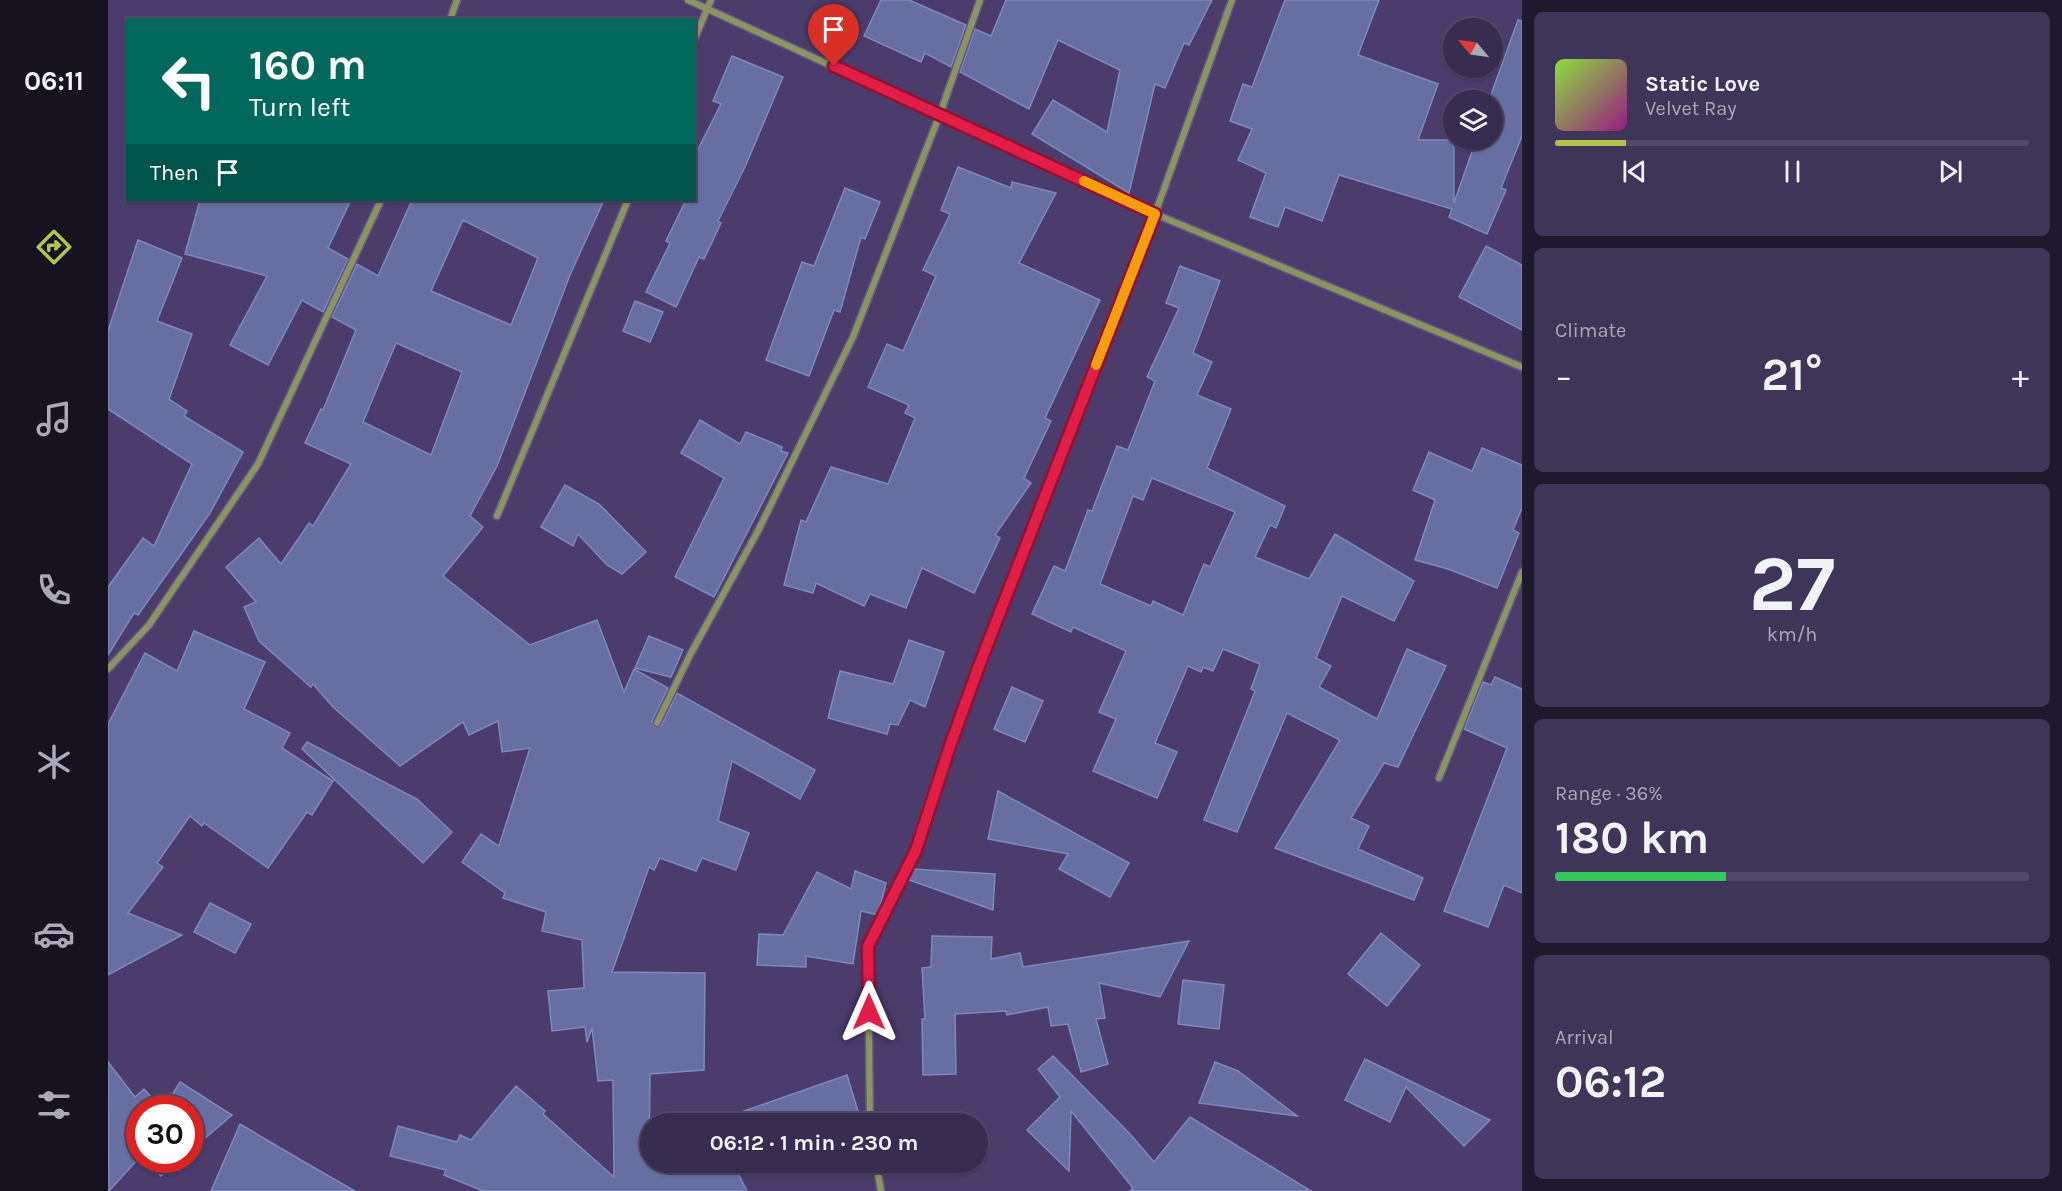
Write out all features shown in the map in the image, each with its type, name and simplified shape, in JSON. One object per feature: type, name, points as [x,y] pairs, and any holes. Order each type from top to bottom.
[{"type":"street","points":[[451,18],[457,0]]},
{"type":"street","points":[[688,0],[1155,214],[1522,367]]},
{"type":"street","points":[[696,35],[711,0]]},
{"type":"street","points":[[657,723],[690,655],[759,529],[853,337],[940,114],[980,0]]},
{"type":"street","points":[[870,1113],[868,946],[916,850],[982,658],[1155,214],[1232,0]]},
{"type":"street","points":[[108,669],[149,625],[258,464],[381,201]]},
{"type":"street","points":[[497,516],[628,201]]},
{"type":"street","points":[[1439,778],[1522,572]]},
{"type":"street","points":[[878,1173],[881,1191]]},
{"type":"building","points":[[881,0],[909,0],[966,25],[951,67],[925,53],[921,62],[864,36]]},
{"type":"building","points":[[1006,0],[1212,0],[1189,45],[1184,43],[1165,88],[1155,84],[1129,193],[1032,134],[1053,100],[1107,132],[1120,70],[1058,40],[1029,109],[960,72],[975,29],[991,36]]},
{"type":"building","points":[[1285,0],[1379,0],[1358,55],[1438,84],[1418,140],[1443,140],[1443,150],[1454,150],[1454,203],[1473,150],[1503,150],[1503,90],[1493,90],[1497,78],[1503,78],[1503,62],[1518,20],[1522,21],[1522,136],[1501,188],[1506,190],[1487,234],[1449,217],[1452,209],[1339,175],[1322,221],[1285,207],[1278,227],[1250,217],[1266,173],[1238,160],[1252,129],[1230,121],[1243,84],[1252,87]]},
{"type":"building","points":[[732,56],[783,77],[745,167],[718,221],[721,223],[704,259],[699,257],[676,307],[646,292],[670,243],[666,241],[686,201],[696,201],[696,153],[721,104],[713,101]]},
{"type":"building","points":[[958,167],[1011,188],[1012,182],[1056,193],[1019,263],[1100,300],[1045,418],[1051,421],[1024,478],[1031,483],[995,535],[1000,538],[974,593],[922,568],[906,608],[870,594],[864,606],[816,583],[813,593],[784,585],[801,520],[806,522],[831,467],[888,484],[915,418],[905,413],[909,405],[868,387],[887,344],[903,351],[936,276],[923,270],[950,214],[941,210]]},
{"type":"building","points":[[845,188],[880,202],[865,239],[861,237],[840,312],[834,310],[809,376],[766,360],[802,262],[814,266]]},
{"type":"building","points":[[200,201],[351,201],[328,248],[348,259],[323,312],[302,300],[268,365],[230,345],[267,276],[185,254]]},
{"type":"building","points":[[412,201],[604,201],[570,275],[497,466],[470,516],[483,527],[443,576],[530,645],[597,620],[624,692],[634,669],[668,688],[652,721],[654,727],[661,726],[677,693],[815,770],[800,799],[732,761],[718,821],[749,833],[736,870],[702,858],[696,871],[660,858],[654,870],[649,867],[612,972],[705,973],[704,1070],[650,1074],[650,1113],[640,1113],[640,1173],[738,1173],[747,1191],[483,1191],[444,1175],[446,1170],[390,1156],[398,1126],[457,1142],[460,1135],[471,1140],[516,1086],[545,1111],[543,1114],[614,1177],[613,1080],[598,1081],[592,1028],[587,1042],[585,1027],[552,1031],[548,991],[584,988],[582,940],[542,931],[546,912],[503,898],[505,893],[462,862],[481,834],[499,846],[530,748],[502,752],[498,721],[469,735],[463,722],[400,766],[333,707],[313,684],[311,687],[259,641],[244,607],[256,602],[226,567],[259,538],[281,564],[309,523],[313,526],[351,464],[305,443],[321,409],[323,410],[356,330],[332,317],[357,264],[378,276]],"holes":[[[463,220],[538,258],[511,325],[431,291]],[[396,343],[462,372],[431,455],[363,422]]]},
{"type":"building","points":[[138,240],[182,258],[157,321],[192,334],[169,399],[187,411],[184,416],[243,452],[210,513],[138,615],[134,613],[108,655],[108,587],[143,538],[154,546],[192,464],[108,409],[108,331]]},
{"type":"building","points":[[1486,246],[1522,265],[1522,330],[1459,297]]},
{"type":"building","points":[[1180,266],[1220,281],[1193,353],[1212,362],[1197,395],[1231,409],[1207,468],[1285,506],[1276,528],[1270,525],[1255,557],[1309,579],[1335,534],[1414,581],[1394,621],[1342,596],[1316,658],[1331,666],[1319,687],[1377,719],[1407,649],[1446,666],[1398,767],[1384,763],[1351,818],[1369,826],[1358,849],[1423,878],[1414,900],[1275,848],[1340,740],[1287,713],[1237,832],[1204,820],[1255,691],[1251,689],[1260,664],[1223,649],[1213,671],[1203,667],[1201,672],[1188,666],[1155,743],[1177,752],[1157,798],[1093,771],[1116,719],[1099,712],[1126,651],[1073,627],[1071,632],[1032,614],[1054,566],[1065,571],[1088,510],[1092,511],[1117,446],[1128,450],[1155,381],[1147,377],[1179,308],[1166,303]],"holes":[[[1152,478],[1235,512],[1210,567],[1204,564],[1183,615],[1153,601],[1151,606],[1100,584],[1133,496],[1143,500]]]},
{"type":"building","points":[[635,301],[663,312],[650,342],[623,331]]},
{"type":"building","points":[[700,420],[740,444],[746,432],[782,447],[781,451],[788,453],[714,597],[675,577],[724,478],[681,453]]},
{"type":"building","points":[[1482,448],[1522,465],[1522,508],[1513,530],[1519,533],[1497,588],[1448,569],[1415,560],[1435,500],[1413,490],[1429,452],[1472,471]]},
{"type":"building","points":[[565,485],[599,504],[646,552],[622,574],[607,565],[578,534],[573,546],[541,527]]},
{"type":"building","points":[[194,631],[265,662],[244,709],[290,733],[282,748],[333,781],[312,815],[307,812],[268,868],[204,823],[202,826],[190,816],[157,863],[163,867],[128,913],[182,935],[108,975],[108,724],[145,653],[177,671]]},
{"type":"building","points":[[649,636],[683,650],[671,677],[635,668]]},
{"type":"building","points":[[909,640],[944,652],[925,707],[910,700],[898,725],[890,724],[887,734],[828,718],[840,671],[893,684]]},
{"type":"building","points":[[1495,677],[1522,689],[1522,893],[1504,885],[1488,927],[1444,911],[1507,748],[1464,729],[1483,682],[1491,685]]},
{"type":"building","points":[[1012,687],[1043,701],[1025,742],[994,729]]},
{"type":"building","points":[[307,742],[417,799],[452,832],[423,863],[302,749]]},
{"type":"building","points":[[998,791],[1129,863],[1110,897],[1059,869],[1068,854],[988,839]]},
{"type":"building","points":[[912,869],[995,874],[993,910],[907,879]]},
{"type":"building","points":[[855,871],[886,883],[878,915],[861,911],[853,964],[806,956],[806,967],[757,965],[759,934],[783,935],[817,872],[851,889]]},
{"type":"building","points":[[210,903],[251,924],[235,953],[194,932]]},
{"type":"building","points":[[1381,933],[1420,965],[1387,1006],[1348,974]]},
{"type":"building","points":[[932,936],[992,937],[991,959],[1020,953],[1023,967],[1189,941],[1160,997],[1099,983],[1105,1018],[1096,1019],[1108,1064],[1081,1072],[1068,1024],[1051,1026],[1048,1007],[1007,1015],[1006,1011],[955,1014],[956,1074],[923,1075],[922,1019],[925,1019],[922,968],[931,967]]},
{"type":"building","points":[[1183,980],[1224,985],[1219,1029],[1178,1024]]},
{"type":"building","points":[[1053,1056],[1131,1135],[1154,1162],[1190,1117],[1311,1191],[1130,1191],[1133,1188],[1071,1111],[1069,1171],[1027,1130],[1060,1097],[1038,1069]]},
{"type":"building","points":[[1365,1059],[1490,1120],[1464,1146],[1406,1087],[1390,1122],[1345,1100]]},
{"type":"building","points":[[108,1062],[133,1095],[126,1095],[126,1172],[109,1191]]},
{"type":"building","points":[[1215,1062],[1238,1071],[1297,1116],[1199,1103]]},
{"type":"building","points":[[847,1075],[859,1113],[738,1113]]},
{"type":"building","points":[[180,1082],[200,1095],[172,1095]]},
{"type":"building","points":[[144,1089],[149,1095],[137,1095]]},
{"type":"building","points":[[204,1097],[232,1115],[204,1139]]},
{"type":"building","points":[[240,1124],[306,1163],[355,1191],[211,1191]]},
{"type":"slow traffic","points":[[1084,181],[1155,214],[1096,365]]},
{"type":"route","points":[[834,66],[1155,214],[979,666],[916,850],[868,946],[869,1012]]}]
